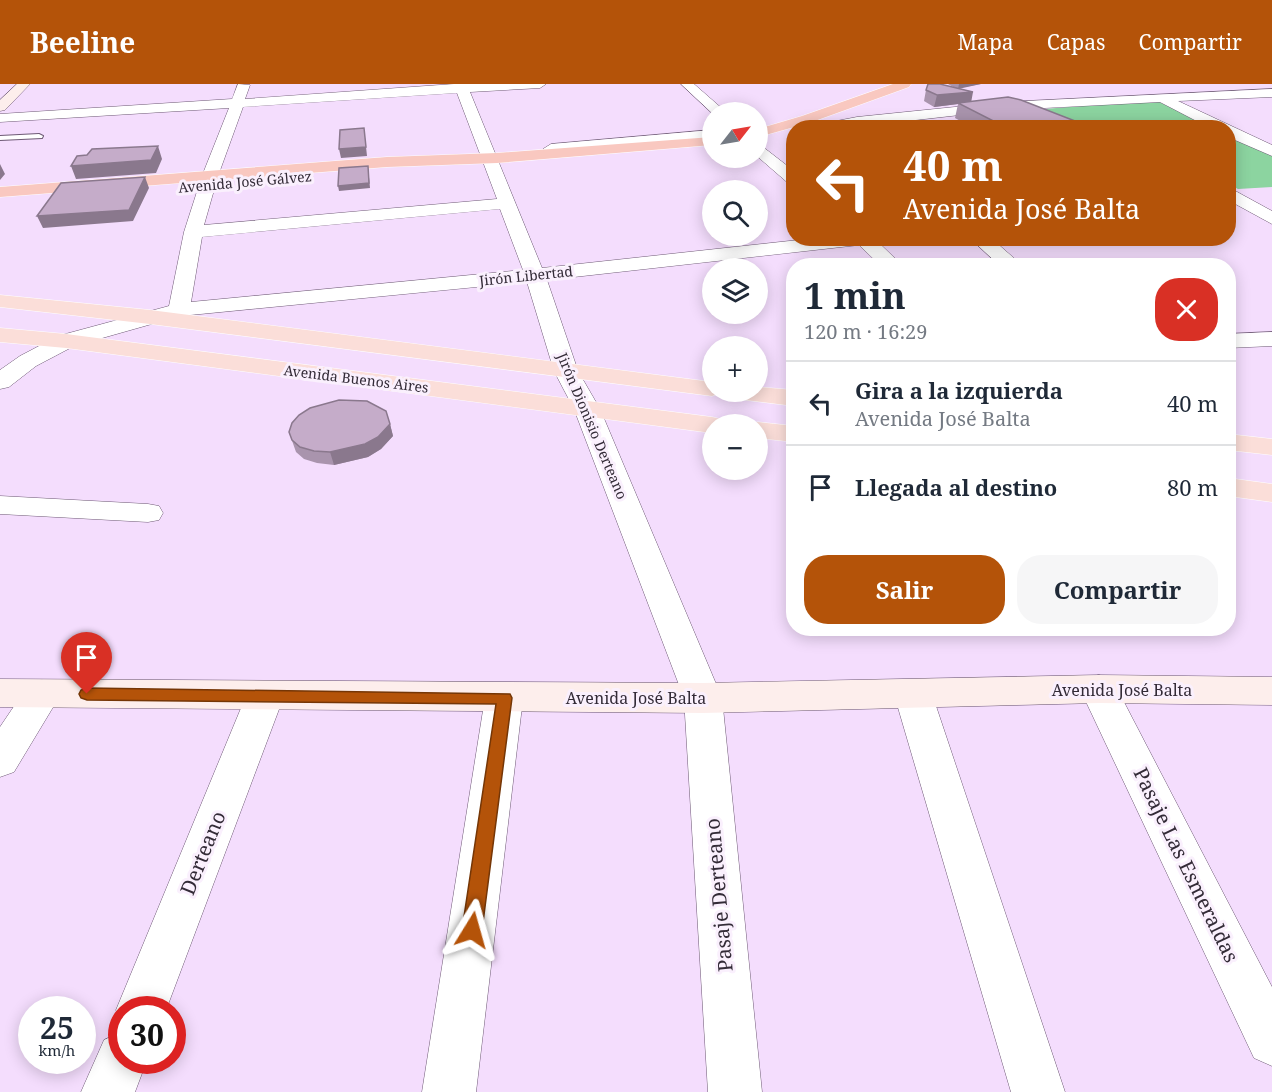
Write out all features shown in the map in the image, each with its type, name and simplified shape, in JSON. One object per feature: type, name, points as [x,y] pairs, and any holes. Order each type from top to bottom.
[{"type":"highway","points":[[804,120],[905,84]]},
{"type":"highway","points":[[768,130],[786,125]]},
{"type":"highway","name":"Avenida José Gálvez","points":[[0,202],[387,162],[494,158],[702,142]]},
{"type":"highway","name":"Avenida José Gálvez","points":[[0,192],[209,181]]},
{"type":"main road","points":[[0,107],[24,84]]},
{"type":"main road","points":[[0,301],[150,317],[702,388]]},
{"type":"main road","name":"Avenida Buenos Aires","points":[[0,335],[66,341],[702,423]]},
{"type":"main road","points":[[768,395],[786,397]]},
{"type":"main road","points":[[768,431],[786,433]]},
{"type":"main road","points":[[1236,443],[1272,447]]},
{"type":"main road","points":[[1236,489],[1272,493]]},
{"type":"main road","name":"Avenida José Balta","points":[[0,693],[703,698],[1099,689],[1272,691]]},
{"type":"street","points":[[179,310],[193,232],[244,84]]},
{"type":"street","points":[[0,118],[238,105],[462,86],[540,84]]},
{"type":"street","points":[[687,84],[708,102]]},
{"type":"street","points":[[1125,84],[1159,97],[1206,120]]},
{"type":"street","name":"Jirón Dionisio Derteano","points":[[462,86],[494,158],[566,371],[587,409],[703,698]]},
{"type":"street","points":[[867,120],[1004,106],[1271,93]]},
{"type":"street","points":[[494,158],[517,152],[702,135]]},
{"type":"street","points":[[1236,135],[1272,151]]},
{"type":"street","points":[[768,158],[786,173]]},
{"type":"street","points":[[1236,197],[1272,197]]},
{"type":"street","points":[[1236,199],[1272,219]]},
{"type":"street","points":[[193,232],[508,203]]},
{"type":"street","name":"Jirón Libertad","points":[[0,382],[28,361],[66,341],[179,310],[802,246]]},
{"type":"street","points":[[873,246],[885,258]]},
{"type":"street","points":[[989,246],[1003,258]]},
{"type":"street","points":[[1236,341],[1272,339]]},
{"type":"street","points":[[0,505],[148,513]]},
{"type":"street","name":"Pasaje Las Esmeraldas","points":[[1099,689],[1272,1040]]},
{"type":"street","points":[[0,760],[42,694]]},
{"type":"street","points":[[913,694],[1038,1092]]},
{"type":"street","name":"Derteano","points":[[147,996],[265,696]]},
{"type":"street","points":[[450,1092],[504,698]]},
{"type":"street","name":"Pasaje Derteano","points":[[703,698],[735,1092]]},
{"type":"street","points":[[108,1092],[115,1074]]},
{"type":"lane","points":[[0,138],[39,136]]},
{"type":"green space","points":[[1155,100],[1199,120],[1061,120],[1032,110]]},
{"type":"green space","points":[[1236,139],[1272,155],[1272,187],[1236,188]]},
{"type":"building","points":[[928,84],[940,84],[973,92],[937,95],[926,90]]},
{"type":"building","points":[[1008,97],[1072,120],[991,120],[958,103]]},
{"type":"building","points":[[364,128],[366,147],[339,149],[340,130]]},
{"type":"building","points":[[158,146],[151,160],[71,166],[77,156],[87,155],[92,149]]},
{"type":"building","points":[[368,166],[369,183],[338,186],[339,168]]},
{"type":"building","points":[[145,177],[129,210],[37,216],[61,183]]},
{"type":"building","points":[[339,400],[367,401],[386,411],[390,424],[378,437],[365,444],[330,452],[300,447],[292,440],[289,432],[292,423],[299,415],[310,408]]},
{"type":"route","points":[[87,694],[504,698],[472,930]]}]
